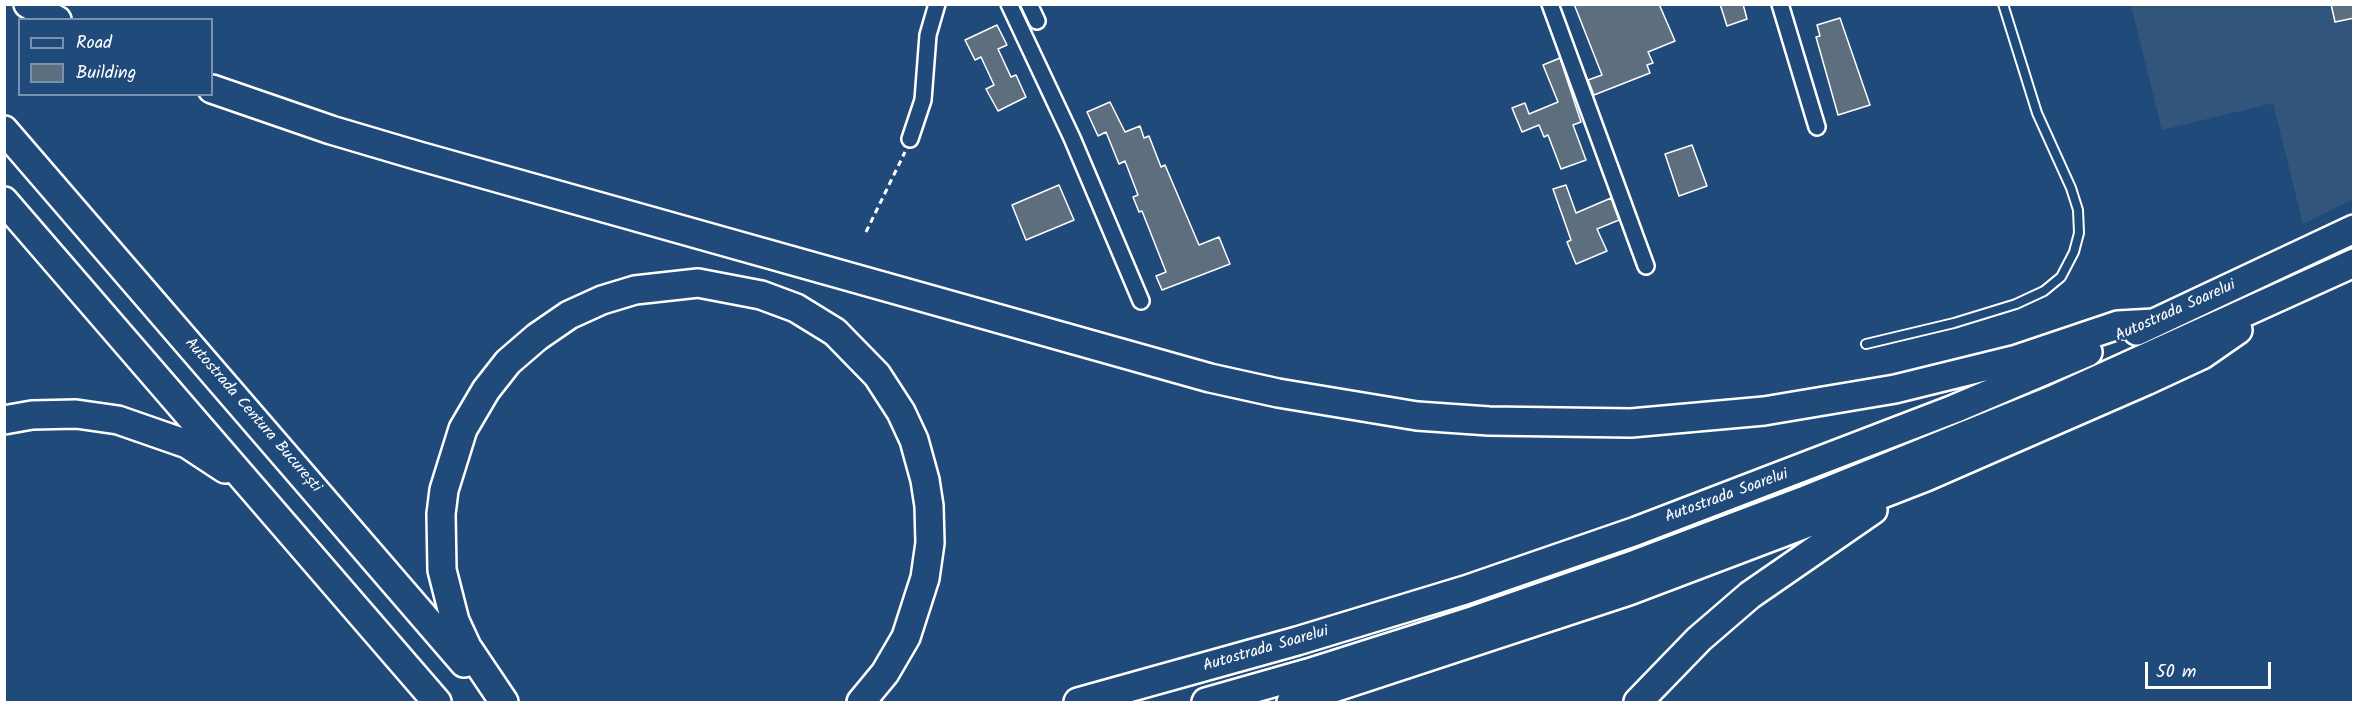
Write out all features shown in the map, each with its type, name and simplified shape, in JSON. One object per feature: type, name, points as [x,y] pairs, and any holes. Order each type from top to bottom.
[{"type":"highway","points":[[28,4],[53,18]]},
{"type":"highway","points":[[213,89],[331,130],[1210,378],[1347,406],[1417,416],[1489,422],[1642,422],[1698,419],[1834,401],[1947,377],[2017,359],[2118,325],[2154,323]]},
{"type":"highway","name":"Autostrada Centura București","points":[[4,130],[498,702]]},
{"type":"highway","points":[[4,201],[437,702]]},
{"type":"highway","name":"Autostrada Soarelui","points":[[1077,702],[1443,597],[1636,531],[1954,409],[2154,323],[2354,229]]},
{"type":"highway","name":"Autostrada Soarelui","points":[[1206,702],[1308,673],[1475,620],[1770,513],[2052,400],[2354,263]]},
{"type":"highway","points":[[504,702],[467,647],[455,621],[442,570],[441,514],[444,490],[463,429],[486,390],[508,362],[537,336],[569,315],[602,300],[635,290],[666,285],[707,284],[742,290],[778,301],[810,316],[835,332],[877,375],[901,412],[914,440],[924,474],[929,506],[930,543],[925,578],[906,638],[885,674],[861,702]]},
{"type":"highway","points":[[1292,702],[1629,591],[1926,477],[2202,354],[2294,291]]},
{"type":"highway","points":[[4,420],[32,415],[76,414],[118,420],[159,432],[210,457],[267,504]]},
{"type":"highway","points":[[1638,702],[1699,639],[1750,594],[1825,541],[1926,477]]},
{"type":"street","points":[[910,139],[923,100],[927,35],[937,4]]},
{"type":"street","points":[[1009,4],[1072,138],[1141,301]]},
{"type":"street","points":[[1029,4],[1037,21]]},
{"type":"street","points":[[1550,4],[1647,266]]},
{"type":"street","points":[[1780,4],[1817,127]]},
{"type":"lane","points":[[1866,344],[2016,304],[2044,291],[2061,278],[2074,252],[2079,233],[2078,210],[2072,188],[2037,113],[2003,4]]},
{"type":"path","points":[[866,232],[910,139]]},
{"type":"shaded area","points":[[2131,5],[2353,5],[2353,199],[2303,224],[2273,103],[2162,130]]},
{"type":"building","points":[[1574,4],[1659,4],[1675,41],[1648,52],[1653,63],[1647,65],[1650,73],[1594,95],[1588,80],[1602,75]]},
{"type":"building","points":[[1720,4],[1743,4],[1747,19],[1727,26]]},
{"type":"building","points":[[2331,4],[2354,4],[2354,18],[2335,22]]},
{"type":"building","points":[[1840,18],[1870,105],[1838,115],[1816,37],[1820,36],[1817,25]]},
{"type":"building","points":[[997,25],[1007,45],[998,49],[1011,77],[1016,75],[1026,97],[998,111],[986,89],[994,85],[981,57],[975,60],[965,40]]},
{"type":"building","points":[[1560,58],[1581,122],[1573,125],[1586,160],[1561,169],[1548,135],[1544,137],[1539,125],[1522,132],[1512,108],[1525,103],[1529,114],[1558,102],[1543,65]]},
{"type":"building","points":[[1110,102],[1125,132],[1140,126],[1144,138],[1149,136],[1161,167],[1165,165],[1199,245],[1219,237],[1230,264],[1162,290],[1156,276],[1166,272],[1142,211],[1139,212],[1133,197],[1138,195],[1125,161],[1119,164],[1106,132],[1098,136],[1087,112]]},
{"type":"building","points":[[1692,145],[1707,186],[1679,196],[1665,154]]},
{"type":"building","points":[[1059,185],[1074,220],[1026,240],[1012,205]]},
{"type":"building","points":[[1566,185],[1576,213],[1611,198],[1619,220],[1597,229],[1607,251],[1576,264],[1567,242],[1571,240],[1553,189]]}]
